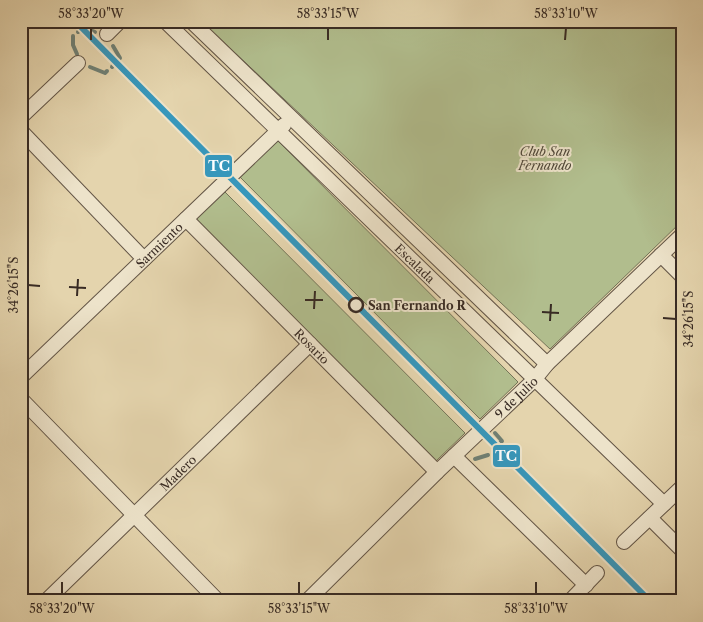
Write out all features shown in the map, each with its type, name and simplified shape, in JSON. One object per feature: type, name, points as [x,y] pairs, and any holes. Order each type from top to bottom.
[{"type":"street","points":[[107,34],[120,21]]},
{"type":"street","name":"Escalada","points":[[165,21],[664,504]]},
{"type":"street","name":"Escalada","points":[[191,21],[294,115],[547,364]]},
{"type":"street","points":[[21,117],[78,63]]},
{"type":"street","name":"Sarmiento","points":[[21,378],[294,115]]},
{"type":"street","points":[[21,130],[144,259]]},
{"type":"street","name":"Rosario","points":[[186,219],[437,472]]},
{"type":"street","name":"9 de Julio","points":[[307,601],[437,472],[534,380],[547,364],[682,235]]},
{"type":"street","points":[[661,255],[682,276]]},
{"type":"street","name":"Madero","points":[[46,601],[310,344]]},
{"type":"street","points":[[21,399],[218,601]]},
{"type":"street","points":[[454,456],[586,585]]},
{"type":"street","points":[[624,542],[682,486]]},
{"type":"street","points":[[650,518],[682,550]]},
{"type":"street","points":[[570,601],[597,573]]},
{"type":"green space","name":"Club San Fernando","points":[[201,21],[682,21],[682,221],[550,349]]},
{"type":"green space","points":[[277,140],[518,382],[480,419],[240,177]]},
{"type":"green space","points":[[224,191],[465,433],[436,461],[195,220]]},
{"type":"waterway","points":[[83,27],[95,32]]},
{"type":"waterway","points":[[73,36],[73,45],[77,54]]},
{"type":"waterway","points":[[113,46],[120,58],[118,60]]},
{"type":"waterway","points":[[90,67],[105,73],[107,71]]},
{"type":"waterway","points":[[495,433],[502,441],[499,444]]},
{"type":"waterway","points":[[475,459],[488,455]]},
{"type":"transit line","name":"TC","points":[[75,21],[650,601]]},
{"type":"place","name":"San Fernando R","points":[[356,305]]}]
